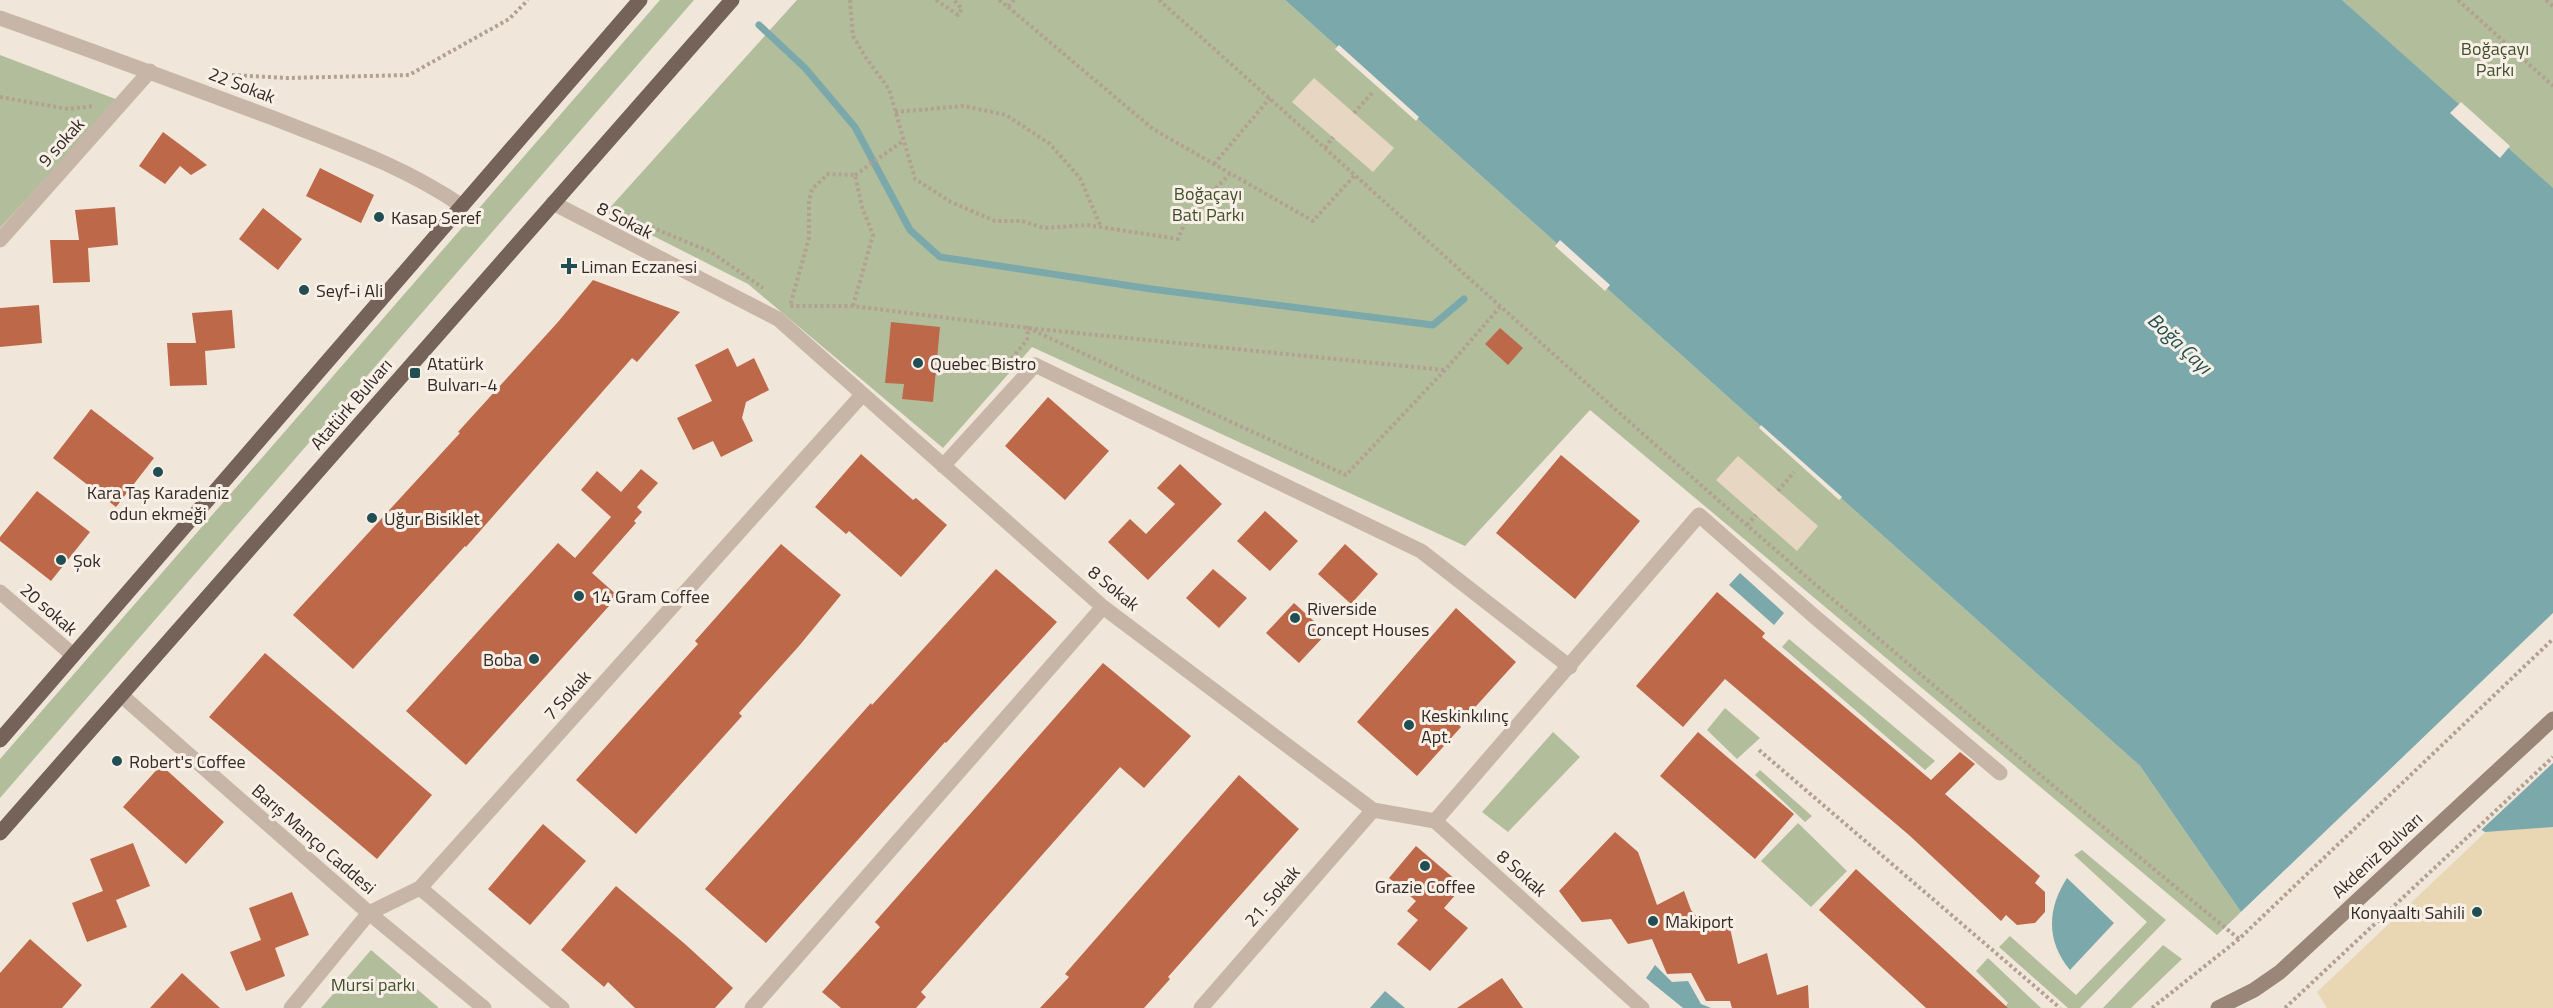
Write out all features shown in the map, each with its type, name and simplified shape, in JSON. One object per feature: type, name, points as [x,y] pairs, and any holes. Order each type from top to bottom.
[{"type":"main road","points":[[0,740],[640,0]]},
{"type":"main road","name":"Atatürk Bulvarı","points":[[0,833],[732,0]]},
{"type":"main road","name":"Akdeniz Bulvarı","points":[[2218,1008],[2253,990],[2280,972],[2553,719]]},
{"type":"street","name":"22 Sokak","points":[[0,18],[150,71],[383,160],[432,186],[462,206]]},
{"type":"street","name":"9 sokak","points":[[0,240],[150,71]]},
{"type":"street","name":"8 Sokak","points":[[553,203],[778,319],[1103,606],[1373,810],[1435,821],[1642,1008]]},
{"type":"street","points":[[943,466],[1035,365],[1421,551],[1570,667]]},
{"type":"street","name":"7 Sokak","points":[[291,1008],[369,913],[420,888],[862,395]]},
{"type":"street","points":[[1435,821],[1700,515],[1815,617],[2000,773]]},
{"type":"street","name":"20 sokak","points":[[0,592],[73,655]]},
{"type":"street","points":[[752,1008],[1103,606]]},
{"type":"street","name":"Barış Manço Caddesi","points":[[121,695],[369,913],[484,1008]]},
{"type":"street","name":"21. Sokak","points":[[1201,1008],[1373,810]]},
{"type":"street","points":[[420,888],[562,1008]]},
{"type":"path","points":[[207,74],[287,78],[409,75],[509,19],[528,0]]},
{"type":"path","points":[[850,0],[853,36],[889,89],[915,179],[951,202],[995,221],[1022,221],[1044,228],[1087,225],[1178,239],[1188,216],[1230,174]]},
{"type":"path","points":[[936,0],[958,15],[962,9],[954,0]]},
{"type":"path","points":[[999,0],[1153,129],[1312,221],[1354,175]]},
{"type":"path","points":[[1008,7],[1014,0]]},
{"type":"path","points":[[1159,0],[1500,307],[1747,525],[2082,810],[2239,939]]},
{"type":"path","points":[[2458,0],[2553,86]]},
{"type":"path","points":[[2546,0],[2553,6]]},
{"type":"path","points":[[1354,113],[1372,93]]},
{"type":"path","points":[[0,97],[68,109],[121,104]]},
{"type":"path","points":[[1214,164],[1270,98]]},
{"type":"path","points":[[895,112],[964,106],[1006,115],[1050,144],[1080,178],[1101,227]]},
{"type":"path","points":[[1325,148],[1333,137]]},
{"type":"path","points":[[903,141],[855,175],[828,174],[812,189],[809,201],[809,238],[790,306],[853,306],[1028,328],[1444,370]]},
{"type":"path","points":[[853,306],[873,236],[862,207],[855,175]]},
{"type":"path","points":[[1778,491],[1794,472]]},
{"type":"path","points":[[1747,525],[1756,515]]},
{"type":"path","name":"Akdeniz Bulvarı","points":[[2152,1008],[2239,939],[2553,639]]},
{"type":"path","points":[[1759,750],[2060,1008]]},
{"type":"path","points":[[2285,1008],[2553,757]]},
{"type":"green space","points":[[660,0],[694,0],[0,798],[0,759]]},
{"type":"green space","name":"Boğaçayı Batı Parkı","points":[[797,0],[1285,0],[2140,766],[2241,912],[2217,935],[1590,410],[1465,546],[1032,347],[943,448],[748,284],[606,212]]},
{"type":"green space","name":"Boğaçayı Parkı","points":[[2342,0],[2553,0],[2553,191]]},
{"type":"green space","points":[[0,55],[118,100],[0,228]]},
{"type":"green space","points":[[1789,639],[1935,761],[1925,770],[1782,647]]},
{"type":"green space","points":[[1725,708],[1760,738],[1737,759],[1707,730]]},
{"type":"green space","points":[[1553,732],[1580,757],[1508,832],[1482,812]]},
{"type":"green space","points":[[1760,770],[1812,816],[1805,822],[1755,775]]},
{"type":"green space","points":[[1798,823],[1847,871],[1811,907],[1761,861]]},
{"type":"green space","points":[[2082,850],[2166,920],[2080,1008],[2068,1008],[1999,947],[2010,936],[2076,995],[2147,922],[2074,855]]},
{"type":"green space","points":[[2163,945],[2182,959],[2131,1008],[2103,1008]]},
{"type":"green space","name":"Mursi parkı","points":[[371,950],[438,1007],[438,1008],[321,1008]]},
{"type":"green space","points":[[1988,958],[2041,1008],[2004,1008],[2008,1003],[1976,971]]},
{"type":"sand","name":"Konyaaltı Sahili","points":[[2553,768],[2553,1008],[2327,1008],[2317,992]]},
{"type":"shaded area","points":[[1314,78],[1394,148],[1373,172],[1292,102]]},
{"type":"shaded area","points":[[1738,456],[1818,526],[1797,551],[1716,480]]},
{"type":"water","name":"Boğa Çayı","points":[[1285,0],[2342,0],[2553,188],[2553,827],[2485,832],[2389,772],[2241,912],[2140,766]]},
{"type":"water","points":[[1740,573],[1784,613],[1774,625],[1729,585]]},
{"type":"water","points":[[2067,878],[2114,923],[2070,970],[2057,948],[2052,925],[2056,901]]},
{"type":"water","points":[[1655,965],[1672,982],[1688,981],[1701,1004],[1711,1008],[1683,1008],[1646,978]]},
{"type":"water","points":[[1385,991],[1405,1008],[1370,1008]]},
{"type":"pier","points":[[1339,45],[1419,117],[1416,121],[1335,49]]},
{"type":"pier","points":[[2461,102],[2510,146],[2500,158],[2450,113]]},
{"type":"pier","points":[[1560,240],[1610,285],[1605,291],[1555,246]]},
{"type":"pier","points":[[1761,425],[1842,497],[1839,500],[1759,428]]},
{"type":"pier","points":[[2553,613],[2553,763],[2479,832],[2389,776],[2243,915],[2239,914]]},
{"type":"building","points":[[163,132],[207,165],[191,175],[180,166],[165,184],[139,166]]},
{"type":"building","points":[[320,168],[374,195],[361,223],[306,196]]},
{"type":"building","points":[[115,207],[118,245],[88,248],[90,282],[53,283],[50,240],[79,240],[75,210]]},
{"type":"building","points":[[263,208],[302,239],[278,270],[239,239]]},
{"type":"building","points":[[593,280],[680,312],[637,362],[632,358],[466,547],[353,669],[293,615],[460,433],[458,432]]},
{"type":"building","points":[[39,305],[42,343],[0,347],[0,308]]},
{"type":"building","points":[[232,310],[235,348],[205,351],[207,385],[170,386],[167,343],[196,343],[192,313]]},
{"type":"building","points":[[891,322],[940,327],[933,402],[902,399],[904,384],[885,383]]},
{"type":"building","points":[[1500,328],[1523,348],[1508,365],[1485,344]]},
{"type":"building","points":[[728,348],[737,367],[754,358],[769,390],[746,402],[742,418],[753,441],[721,457],[713,441],[693,450],[677,418],[712,401],[695,365]]},
{"type":"building","points":[[1048,397],[1109,451],[1065,500],[1005,446]]},
{"type":"building","points":[[91,409],[154,458],[116,507],[53,458]]},
{"type":"building","points":[[861,454],[913,500],[916,498],[947,525],[901,577],[849,531],[846,534],[815,507]]},
{"type":"building","points":[[1561,455],[1640,521],[1575,599],[1496,533]]},
{"type":"building","points":[[1180,464],[1222,504],[1148,580],[1108,542],[1130,519],[1146,534],[1175,504],[1157,488]]},
{"type":"building","points":[[641,469],[658,483],[637,507],[642,512],[634,521],[636,523],[592,573],[618,596],[466,765],[406,711],[558,543],[575,558],[611,517],[581,490],[597,471],[621,492]]},
{"type":"building","points":[[37,491],[90,532],[51,581],[0,541],[0,537]]},
{"type":"building","points":[[1265,511],[1298,541],[1270,571],[1237,541]]},
{"type":"building","points":[[781,544],[841,595],[739,713],[742,716],[636,834],[576,780],[698,644],[695,641]]},
{"type":"building","points":[[1345,544],[1378,574],[1351,604],[1318,574]]},
{"type":"building","points":[[996,569],[1057,622],[945,742],[766,943],[705,889],[871,703],[872,705]]},
{"type":"building","points":[[1213,569],[1247,598],[1219,628],[1186,598]]},
{"type":"building","points":[[1717,592],[1765,633],[1762,637],[1931,780],[1960,752],[1975,764],[1945,794],[2040,876],[2035,883],[2045,892],[2045,912],[2035,923],[2017,925],[2006,915],[2001,921],[1909,835],[1725,679],[1683,727],[1636,686]]},
{"type":"building","name":"Riverside Concept Houses","points":[[1294,603],[1327,633],[1299,663],[1266,633]]},
{"type":"building","points":[[1456,608],[1516,662],[1417,776],[1357,722]]},
{"type":"building","points":[[265,653],[432,795],[377,859],[209,717]]},
{"type":"building","points":[[1103,663],[1191,736],[1144,788],[1120,767],[921,992],[926,997],[916,1008],[841,1008],[822,992],[880,927],[875,922]]},
{"type":"building","points":[[1698,732],[1794,814],[1755,859],[1660,776]]},
{"type":"building","points":[[161,765],[224,822],[186,864],[123,807]]},
{"type":"building","points":[[1239,775],[1299,829],[1168,977],[1170,979],[1144,1008],[1040,1008],[1069,977],[1065,974]]},
{"type":"building","points":[[543,824],[586,861],[530,925],[488,889]]},
{"type":"building","name":"Makiport","points":[[1615,832],[1638,852],[1657,905],[1684,891],[1691,910],[1710,932],[1728,919],[1738,964],[1767,953],[1777,995],[1808,985],[1809,1008],[1732,1008],[1730,1001],[1706,1001],[1691,973],[1667,974],[1652,939],[1628,944],[1611,919],[1582,922],[1559,891]]},
{"type":"building","points":[[133,843],[150,886],[116,900],[127,927],[87,942],[72,903],[103,891],[90,859]]},
{"type":"building","points":[[1416,846],[1463,886],[1444,908],[1468,928],[1430,971],[1397,944],[1418,920],[1407,911],[1416,901],[1389,878]]},
{"type":"building","points":[[1856,869],[2008,1008],[1926,1008],[1819,910]]},
{"type":"building","points":[[616,886],[733,988],[715,1008],[635,1008],[608,982],[604,987],[561,950]]},
{"type":"building","points":[[292,892],[309,935],[275,948],[285,976],[246,991],[230,952],[261,940],[249,908]]},
{"type":"building","points":[[30,939],[82,985],[62,1008],[0,1008],[0,973]]},
{"type":"building","points":[[182,973],[220,1008],[150,1008]]},
{"type":"building","points":[[1502,978],[1523,1008],[1457,1008]]},
{"type":"waterway","points":[[759,25],[805,68],[855,127],[910,230],[940,257],[1151,289],[1433,325],[1464,299]]},
{"type":"place","name":"Kasap Seref","points":[[379,217]]},
{"type":"place","name":"Liman Eczanesi","points":[[569,266]]},
{"type":"place","name":"Seyf-i Ali","points":[[304,290]]},
{"type":"place","name":"Quebec Bistro","points":[[918,363]]},
{"type":"place","name":"Atatürk Bulvarı-4","points":[[415,373]]},
{"type":"place","name":"Kara Taş Karadeniz odun ekmeği","points":[[158,472]]},
{"type":"place","name":"Uğur Bisiklet","points":[[372,518]]},
{"type":"place","name":"Şok","points":[[61,560]]},
{"type":"place","name":"14 Gram Coffee","points":[[579,596]]},
{"type":"place","name":"Riverside Concept Houses","points":[[1295,618]]},
{"type":"place","name":"Boba","points":[[534,659]]},
{"type":"place","name":"Keskinkılınç Apt.","points":[[1409,725]]},
{"type":"place","name":"Robert's Coffee","points":[[117,761]]},
{"type":"place","name":"Grazie Coffee","points":[[1425,866]]},
{"type":"place","name":"Konyaaltı Sahili","points":[[2477,912]]},
{"type":"place","name":"Makiport","points":[[1653,921]]}]
